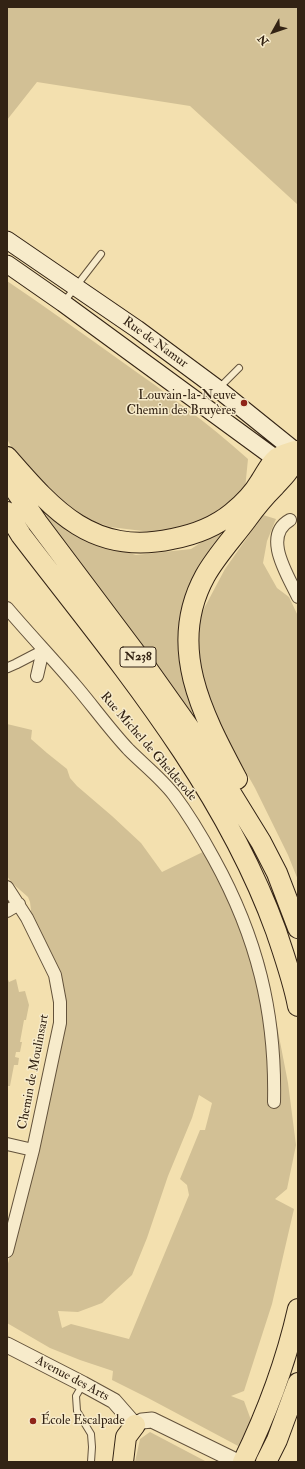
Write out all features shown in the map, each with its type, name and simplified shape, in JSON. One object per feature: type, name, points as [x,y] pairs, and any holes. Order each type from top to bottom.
[{"type":"highway","points":[[7,457],[59,512],[74,523],[87,531],[105,538],[122,542],[142,543],[163,541],[194,534],[224,519],[291,461]]},
{"type":"highway","points":[[261,842],[255,813],[211,728],[197,696],[191,676],[188,628],[195,601],[205,576],[221,552],[291,461]]},
{"type":"highway","name":"N238","points":[[7,478],[37,522],[146,667],[200,743],[261,842],[277,873],[298,928]]},
{"type":"highway","name":"N238","points":[[7,512],[21,535],[185,754],[219,810],[246,859],[266,904],[281,945],[296,994],[298,1006]]},
{"type":"highway","points":[[7,522],[21,535]]},
{"type":"highway","points":[[243,1462],[259,1430],[276,1385],[292,1336],[298,1309]]},
{"type":"highway","points":[[266,1462],[277,1440],[298,1382]]},
{"type":"highway","points":[[277,1440],[292,1430],[298,1419]]},
{"type":"highway","points":[[123,1462],[126,1437],[135,1425]]},
{"type":"main road","name":"Rue de Namur","points":[[7,240],[137,329],[218,389],[291,461]]},
{"type":"main road","name":"Rue de Namur","points":[[7,264],[291,461]]},
{"type":"street","points":[[290,520],[283,526],[278,534],[277,550],[298,597]]},
{"type":"street","name":"Rue Michel de Ghelderode","points":[[7,608],[68,677],[129,750],[154,773],[174,796],[197,829],[227,882],[249,935],[263,983],[272,1036],[274,1102]]},
{"type":"street","points":[[7,668],[43,650]]},
{"type":"street","points":[[37,676],[43,650]]},
{"type":"street","name":"Chemin de Moulinsart","points":[[7,886],[27,918],[55,975],[60,1002],[60,1023],[33,1150],[7,1251]]},
{"type":"street","points":[[7,911],[19,904]]},
{"type":"street","points":[[7,1144],[33,1150]]},
{"type":"street","name":"Avenue des Arts","points":[[14,1348],[114,1401],[135,1425]]},
{"type":"street","points":[[135,1425],[142,1421],[152,1420],[238,1462]]},
{"type":"lane","points":[[64,303],[101,254]]},
{"type":"lane","points":[[218,389],[239,368]]},
{"type":"lane","points":[[83,1384],[76,1396],[77,1411],[91,1434],[91,1462]]},
{"type":"shaded area","points":[[7,7],[298,7],[298,205],[190,106],[37,82],[7,120]]},
{"type":"shaded area","points":[[7,281],[154,384],[202,420],[248,459],[245,489],[208,518],[159,533],[110,527],[76,515],[17,457],[7,439]]},
{"type":"shaded area","points":[[30,496],[89,541],[136,555],[191,549],[237,519],[190,589],[178,643],[194,719],[119,614]]},
{"type":"shaded area","points":[[263,515],[276,519],[267,541],[263,563],[277,588],[289,597],[298,616],[298,880],[288,855],[255,788],[213,714],[198,661],[200,616],[225,569]]},
{"type":"shaded area","points":[[7,724],[32,730],[31,739],[67,769],[70,778],[77,786],[141,843],[162,872],[213,847],[232,880],[247,913],[265,964],[288,1083],[296,1145],[287,1189],[275,1199],[294,1209],[272,1304],[244,1391],[231,1396],[244,1401],[251,1420],[240,1447],[112,1380],[113,1371],[50,1348],[7,1323],[7,1267],[40,1148],[64,1012],[32,919],[28,897],[12,883],[7,876]],"holes":[[[199,1095],[212,1103],[205,1130],[200,1130],[180,1179],[187,1185],[189,1195],[129,1339],[71,1324],[62,1328],[58,1311],[78,1312],[102,1303],[132,1275],[147,1238],[168,1176],[192,1118]]]},
{"type":"shaded area","points":[[7,977],[9,982],[16,979],[19,992],[25,991],[29,1005],[26,1020],[24,1020],[20,1042],[22,1042],[20,1052],[16,1052],[15,1057],[19,1058],[18,1065],[14,1065],[10,1086],[7,1086]]},
{"type":"shaded area","points":[[150,1432],[207,1462],[135,1462],[140,1439]]},
{"type":"place","name":"Louvain-la-Neuve Chemin des Bruyères","points":[[244,403]]},
{"type":"place","name":"École Escalpade","points":[[33,1421]]}]
